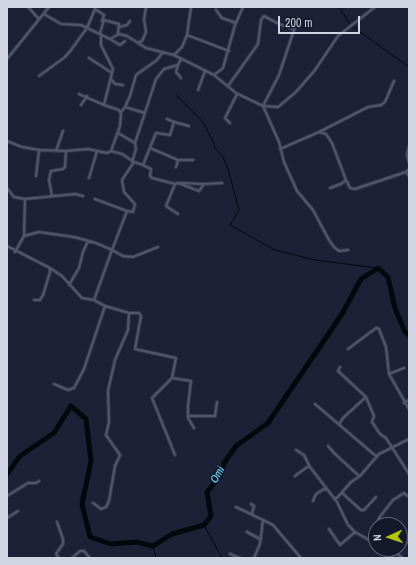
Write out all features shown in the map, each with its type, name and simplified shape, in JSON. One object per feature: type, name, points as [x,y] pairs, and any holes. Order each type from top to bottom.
[{"type":"street","points":[[28,7],[38,18]]},
{"type":"street","points":[[7,58],[38,18],[44,14],[49,7]]},
{"type":"street","points":[[138,42],[142,41],[146,32],[144,18],[146,7]]},
{"type":"street","points":[[174,55],[182,47],[187,35],[192,7]]},
{"type":"street","points":[[214,75],[223,68],[236,22],[243,7]]},
{"type":"street","points":[[110,39],[118,34],[131,38],[146,48],[174,55],[214,75],[237,94],[263,106],[278,108],[296,92],[316,70],[338,36],[375,7]]},
{"type":"street","points":[[39,76],[65,57],[87,28],[95,9],[104,15],[100,34],[101,45],[112,66],[111,80],[104,105]]},
{"type":"street","points":[[216,10],[222,18],[236,22]]},
{"type":"street","points":[[44,14],[60,24],[81,25],[120,45],[125,41]]},
{"type":"street","points":[[228,86],[258,44],[261,20],[264,16],[293,29]]},
{"type":"street","points":[[298,18],[293,29],[279,75],[263,106],[286,167],[297,191],[313,210],[328,240],[339,251],[348,250]]},
{"type":"street","points":[[102,21],[112,21],[119,24],[119,26]]},
{"type":"street","points":[[119,26],[128,24],[130,21]]},
{"type":"street","points":[[118,34],[119,26]]},
{"type":"street","points":[[187,35],[229,51]]},
{"type":"street","points":[[111,151],[118,133],[121,112],[125,107],[136,79],[136,75],[157,60],[163,52]]},
{"type":"street","points":[[89,58],[112,73]]},
{"type":"street","points":[[181,78],[176,72],[182,59]]},
{"type":"street","points":[[95,199],[133,212],[135,204],[124,192],[122,180],[133,162],[136,149],[135,143],[156,79],[164,69],[178,65]]},
{"type":"street","points":[[198,90],[205,71]]},
{"type":"street","points":[[111,80],[115,84],[123,85]]},
{"type":"street","points":[[280,149],[368,108],[380,105],[385,102],[394,82]]},
{"type":"street","points":[[80,94],[121,112]]},
{"type":"street","points":[[230,123],[225,118],[237,94]]},
{"type":"street","points":[[81,105],[86,96]]},
{"type":"street","points":[[125,107],[145,113]]},
{"type":"street","points":[[167,119],[189,126]]},
{"type":"street","points":[[143,165],[155,134],[170,135],[174,122]]},
{"type":"street","points":[[56,151],[63,131]]},
{"type":"street","points":[[319,132],[326,134],[332,143],[350,188],[355,189],[406,172],[409,169]]},
{"type":"street","points":[[118,133],[135,143]]},
{"type":"street","points":[[7,141],[22,147],[39,150],[88,150],[107,153],[111,151],[122,154],[133,162],[152,170],[151,177],[199,191],[204,184]]},
{"type":"street","points":[[409,146],[407,155],[409,163]]},
{"type":"street","points":[[150,148],[178,160],[193,160]]},
{"type":"street","points":[[36,176],[39,150]]},
{"type":"street","points":[[52,196],[50,171],[63,169],[65,167],[66,151]]},
{"type":"street","points":[[89,178],[97,151]]},
{"type":"street","points":[[176,167],[178,160]]},
{"type":"street","points":[[406,172],[409,176]]},
{"type":"street","points":[[330,188],[341,184],[346,180]]},
{"type":"street","points":[[176,184],[222,183]]},
{"type":"street","points":[[176,184],[166,206],[178,214]]},
{"type":"street","points":[[7,188],[14,197],[25,199],[75,194],[83,196]]},
{"type":"street","points":[[16,252],[24,236],[25,199]]},
{"type":"street","points":[[94,300],[127,211]]},
{"type":"street","points":[[24,236],[39,232],[88,241],[123,256],[133,257],[158,247]]},
{"type":"street","points":[[69,284],[79,268],[83,252],[88,241]]},
{"type":"street","points":[[7,246],[16,252],[50,268],[62,276],[82,298],[94,300],[105,306],[128,313],[140,314],[135,349],[176,358],[172,378],[152,398],[175,455]]},
{"type":"street","points":[[34,300],[40,300],[43,295],[50,268]]},
{"type":"street","points":[[54,384],[68,390],[74,388],[84,369],[105,306]]},
{"type":"street","points":[[93,503],[101,509],[106,506],[115,466],[120,455],[106,435],[109,422],[108,392],[115,360],[128,330],[128,313]]},
{"type":"street","points":[[348,349],[376,328],[379,329],[386,347],[389,374],[409,409]]},
{"type":"street","points":[[340,367],[338,371],[366,397],[374,416],[372,422],[380,434],[386,438],[409,474]]},
{"type":"street","points":[[389,374],[404,368]]},
{"type":"street","points":[[172,378],[191,381],[188,416],[194,428]]},
{"type":"street","points":[[339,424],[343,418],[366,397]]},
{"type":"street","points":[[404,402],[409,400]]},
{"type":"street","points":[[188,416],[215,416],[217,402]]},
{"type":"street","points":[[315,404],[377,457]]},
{"type":"street","points":[[336,498],[360,476],[377,457],[409,439]]},
{"type":"street","points":[[328,446],[357,476],[360,476]]},
{"type":"street","points":[[296,450],[304,455],[310,467],[336,498],[336,502],[343,518],[355,532],[368,539]]},
{"type":"street","points":[[295,476],[307,467],[310,467]]},
{"type":"street","points":[[7,496],[28,483],[36,483],[39,481]]},
{"type":"street","points":[[313,501],[316,494],[324,488],[328,490]]},
{"type":"street","points":[[342,493],[364,510],[376,497]]},
{"type":"street","points":[[380,517],[393,500],[404,493],[409,497]]},
{"type":"street","points":[[251,504],[254,506],[252,514]]},
{"type":"street","points":[[236,507],[273,525],[302,558]]},
{"type":"street","points":[[7,518],[18,511]]},
{"type":"street","points":[[254,558],[260,539],[263,520]]},
{"type":"street","points":[[57,522],[63,539],[63,544],[58,548],[56,554],[59,558]]},
{"type":"street","points":[[329,529],[340,545],[355,532]]},
{"type":"street","points":[[247,532],[260,539]]},
{"type":"street","points":[[72,558],[80,551],[84,550],[90,558]]},
{"type":"street","points":[[230,554],[240,558]]},
{"type":"waterway","points":[[339,7],[350,24]]},
{"type":"waterway","points":[[352,26],[409,67]]},
{"type":"waterway","points":[[176,95],[203,122],[215,148],[223,157],[228,169],[239,210],[230,225],[275,250],[315,260],[378,268]]},
{"type":"waterway","name":"Omi","points":[[7,474],[20,456],[54,433],[71,406],[86,419],[91,461],[82,504],[90,537],[111,544],[136,542],[153,546],[172,534],[204,525],[211,516],[207,492],[220,476],[224,463],[236,446],[268,423],[342,314],[361,279],[378,268],[388,277],[395,308],[405,332],[409,335]]},
{"type":"waterway","points":[[204,525],[222,558]]},
{"type":"waterway","points":[[153,546],[156,558]]}]
